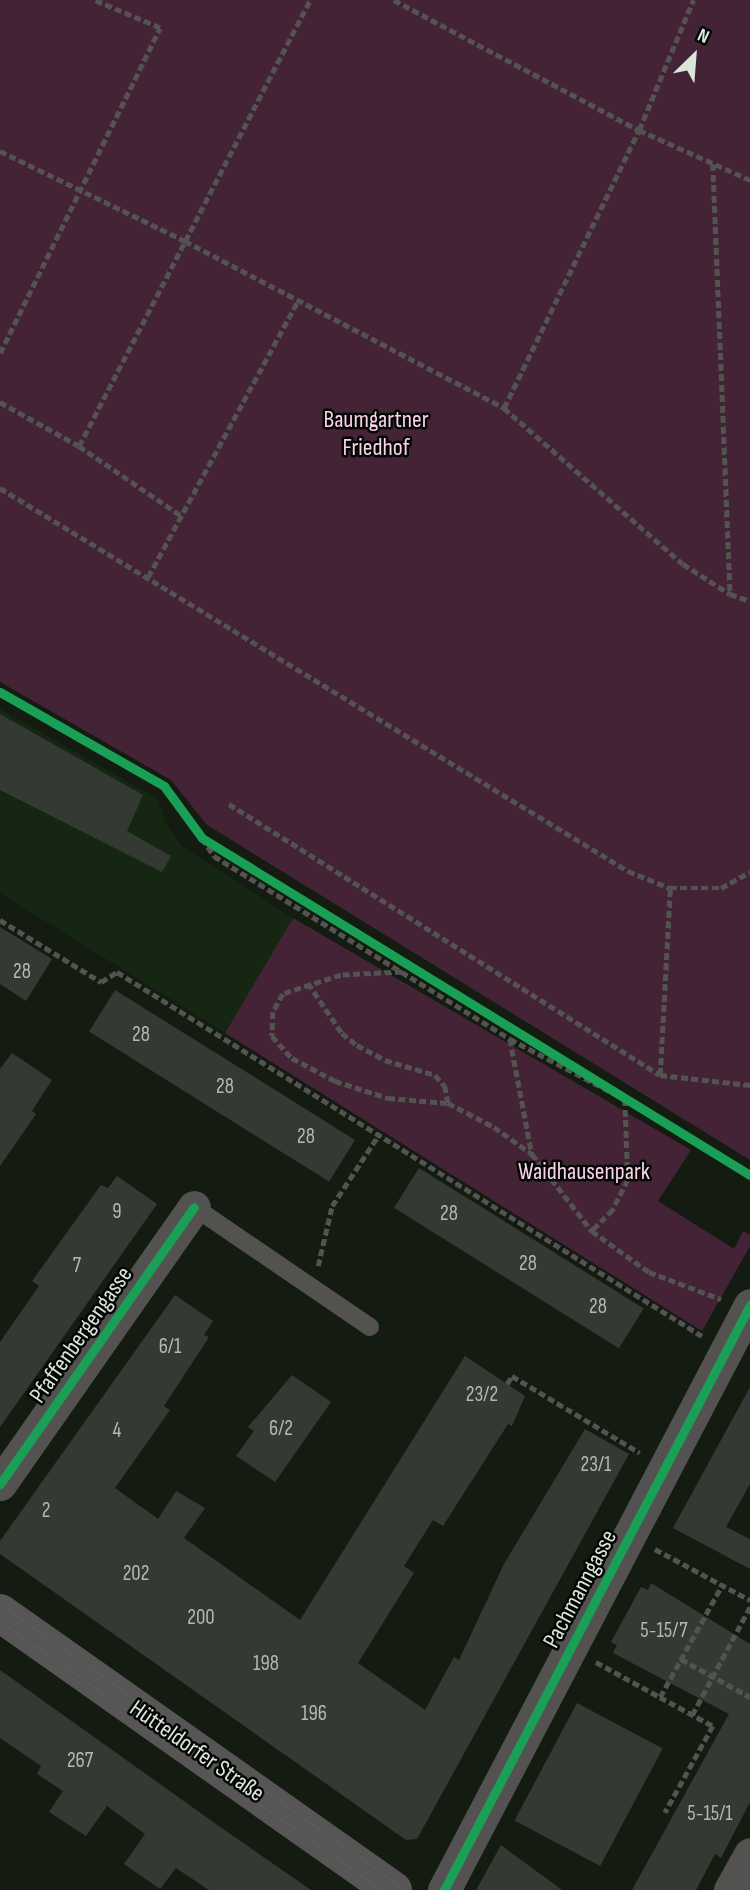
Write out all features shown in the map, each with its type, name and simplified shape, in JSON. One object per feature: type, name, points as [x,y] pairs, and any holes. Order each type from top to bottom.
[{"type":"main road","name":"Hütteldorfer Straße","points":[[0,1613],[393,1890]]},
{"type":"street","name":"Pfaffenbergengasse","points":[[0,1484],[194,1208]]},
{"type":"street","name":"Pachmanngasse","points":[[444,1890],[749,1307]]},
{"type":"street","points":[[730,1890],[750,1854]]},
{"type":"lane","points":[[194,1208],[370,1327]]},
{"type":"path","points":[[0,353],[160,28],[94,0]]},
{"type":"path","points":[[79,446],[310,0]]},
{"type":"path","points":[[394,0],[639,130],[750,180]]},
{"type":"path","points":[[504,408],[639,130],[694,0]]},
{"type":"path","points":[[0,151],[185,241],[504,408],[683,564],[730,594],[750,601]]},
{"type":"path","points":[[713,164],[730,594]]},
{"type":"path","points":[[149,577],[298,301]]},
{"type":"path","points":[[0,401],[79,446],[183,517]]},
{"type":"path","points":[[0,488],[628,871],[670,888],[721,888],[750,872]]},
{"type":"path","points":[[229,804],[660,1075],[750,1085]]},
{"type":"path","points":[[202,838],[214,856],[510,1038],[625,1099]]},
{"type":"path","points":[[202,838],[625,1099]]},
{"type":"path","points":[[660,1075],[670,888]]},
{"type":"path","points":[[0,920],[101,982],[117,972],[726,1351]]},
{"type":"path","points":[[403,972],[341,975],[308,983],[283,994],[273,1012],[272,1036],[292,1058],[335,1081],[388,1098],[448,1103],[494,1127],[532,1154],[592,1231],[649,1272],[749,1307]]},
{"type":"path","points":[[308,983],[342,1033],[385,1060],[435,1075],[445,1086],[448,1103]]},
{"type":"path","points":[[510,1038],[532,1154]]},
{"type":"path","points":[[592,1231],[613,1210],[628,1180],[625,1099]]},
{"type":"path","points":[[316,1290],[314,1276],[324,1249],[332,1206],[378,1136]]},
{"type":"path","points":[[507,1384],[512,1376],[607,1438],[665,1468]]},
{"type":"path","points":[[630,1536],[750,1600]]},
{"type":"path","points":[[660,1697],[722,1585]]},
{"type":"path","points":[[692,1714],[750,1607]]},
{"type":"path","points":[[571,1648],[713,1726],[665,1813]]},
{"type":"path","points":[[681,1659],[750,1697]]},
{"type":"shaded area","points":[[0,709],[158,799],[166,824],[180,845],[293,918],[225,1033],[0,893]]},
{"type":"green space","name":"Baumgartner Friedhof","points":[[0,0],[750,0],[750,1160],[207,825],[171,780],[0,682]]},
{"type":"green space","name":"Waidhausenpark","points":[[293,918],[691,1150],[658,1201],[734,1249],[743,1231],[750,1235],[750,1246],[702,1331],[225,1033]]},
{"type":"building","points":[[0,714],[143,795],[127,831],[171,856],[162,872],[0,790]]},
{"type":"building","points":[[0,927],[52,959],[26,1001],[0,984]]},
{"type":"building","points":[[115,990],[355,1140],[329,1182],[89,1032]]},
{"type":"building","points":[[12,1053],[52,1080],[32,1111],[36,1114],[0,1166],[0,1069]]},
{"type":"building","points":[[419,1168],[644,1308],[619,1348],[394,1208]]},
{"type":"building","points":[[117,1176],[157,1204],[0,1427],[0,1342],[39,1286],[32,1281],[101,1185],[108,1188]]},
{"type":"building","points":[[175,1295],[213,1321],[204,1335],[209,1337],[164,1406],[170,1410],[115,1488],[158,1519],[176,1491],[205,1508],[184,1538],[300,1620],[465,1356],[525,1396],[512,1426],[508,1424],[443,1526],[433,1520],[404,1566],[414,1573],[358,1663],[425,1710],[454,1657],[459,1660],[504,1564],[585,1429],[629,1454],[417,1839],[406,1840],[0,1554],[0,1541]]},
{"type":"building","points":[[292,1375],[331,1402],[275,1482],[236,1456],[254,1431],[248,1427]]},
{"type":"building","points":[[750,1387],[750,1484],[726,1527],[750,1539],[750,1569],[673,1528]]},
{"type":"building","points":[[651,1583],[750,1644],[750,1802],[721,1858],[715,1854],[696,1890],[632,1890],[729,1714],[613,1653],[617,1645],[611,1642],[641,1587],[648,1590]]},
{"type":"building","points":[[0,1670],[311,1890],[209,1890],[176,1868],[160,1889],[124,1864],[145,1834],[107,1806],[86,1836],[49,1812],[63,1791],[37,1774],[41,1766],[0,1738]]},
{"type":"building","points":[[577,1703],[663,1749],[600,1866],[515,1820]]},
{"type":"building","points":[[501,1845],[562,1890],[476,1890]]},
{"type":"tram line","points":[[0,1604],[406,1890]]},
{"type":"tram line","points":[[0,1621],[381,1890]]},
{"type":"cycle path","points":[[0,692],[164,786],[202,838],[750,1175]]},
{"type":"cycle path","points":[[0,1484],[194,1207]]},
{"type":"cycle path","points":[[444,1890],[750,1305]]}]
